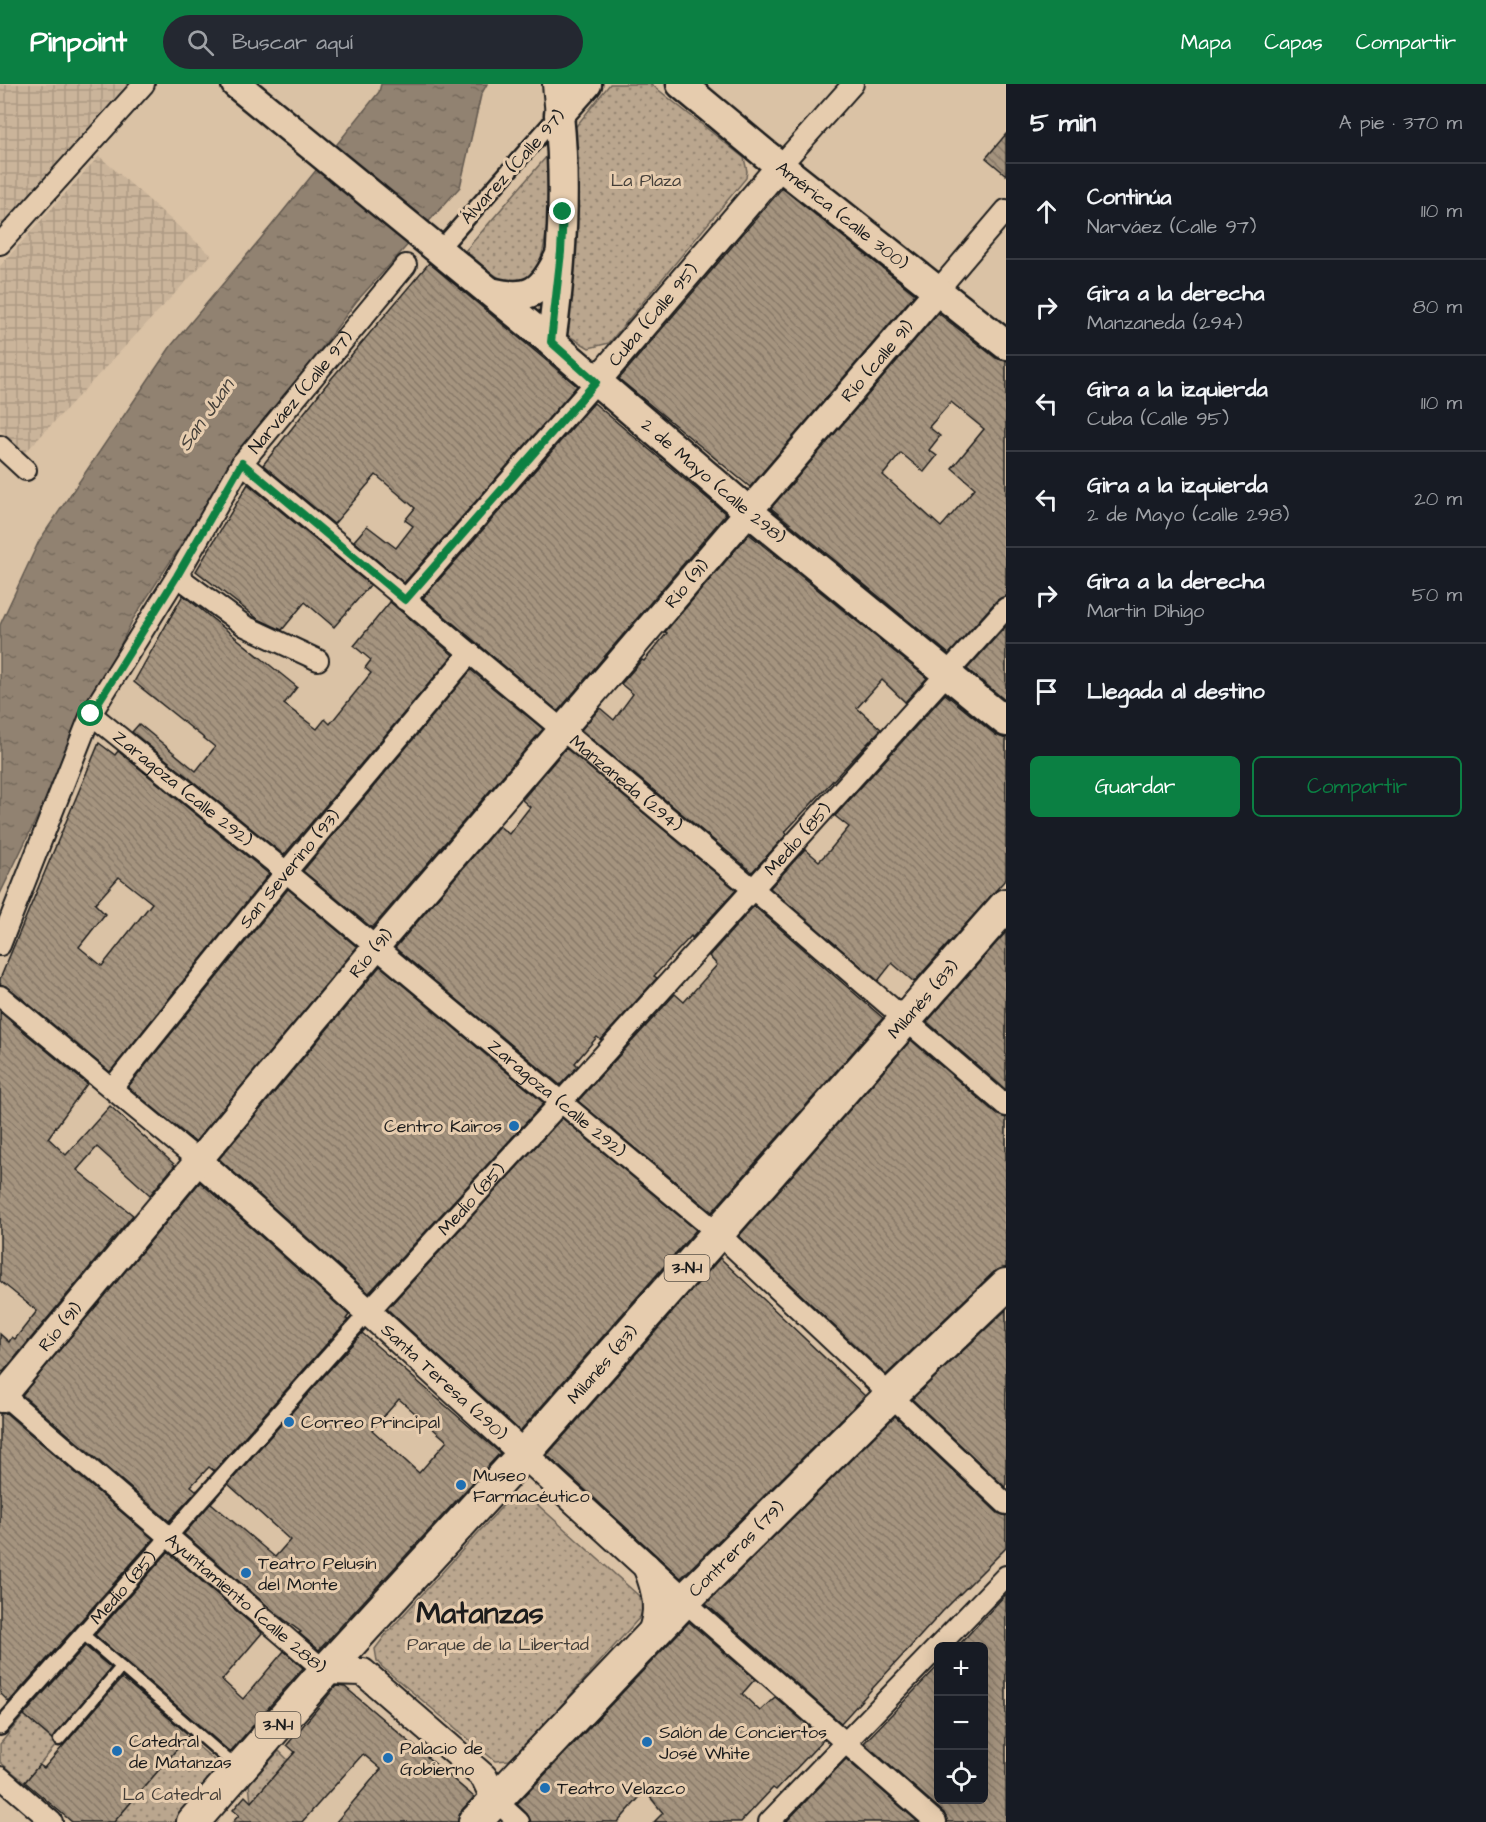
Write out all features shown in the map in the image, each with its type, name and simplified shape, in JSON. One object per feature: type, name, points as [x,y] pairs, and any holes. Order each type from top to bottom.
[{"type":"main road","name":"2 de Mayo (calle 298)","points":[[236,84],[551,342],[748,511],[1006,722]]},
{"type":"main road","name":"Álvarez (Calle 97)","points":[[559,115],[586,84]]},
{"type":"main road","name":"América (calle 300)","points":[[681,84],[780,166],[1006,345]]},
{"type":"main road","points":[[551,342],[561,252],[564,160],[559,115]]},
{"type":"main road","points":[[490,292],[511,297],[528,294],[546,280],[561,252]]},
{"type":"main road","name":"Milanés (83)","points":[[193,1822],[325,1671],[523,1455],[1006,905]]},
{"type":"main road","name":"Contreras (79)","points":[[485,1811],[684,1600],[1006,1285]]},
{"type":"street","points":[[0,244],[144,84]]},
{"type":"street","points":[[556,84],[559,115]]},
{"type":"street","name":"Cuba (Calle 95)","points":[[405,600],[853,84]]},
{"type":"street","name":"Álvarez (Calle 97)","points":[[431,244],[559,115]]},
{"type":"street","name":"Río (calle 91)","points":[[748,511],[1006,210]]},
{"type":"street","name":"Narváez (Calle 97)","points":[[0,945],[91,714],[177,576],[242,463],[405,266]]},
{"type":"street","points":[[0,446],[26,470]]},
{"type":"street","name":"Manzaneda (294)","points":[[242,463],[752,888],[1006,1106]]},
{"type":"street","name":"Río (91)","points":[[1,1395],[376,947],[748,511]]},
{"type":"street","points":[[177,576],[245,626],[318,660]]},
{"type":"street","name":"Medio (85)","points":[[0,1727],[368,1312],[561,1102],[1006,608]]},
{"type":"street","name":"San Severino (93)","points":[[112,1088],[286,872],[470,653]]},
{"type":"street","name":"Zaragoza (calle 292)","points":[[91,714],[286,872],[718,1233],[1006,1504]]},
{"type":"street","name":"Santa Teresa (290)","points":[[0,996],[199,1161],[646,1566],[936,1822]]},
{"type":"street","name":"Ayuntamiento (calle 288)","points":[[1,1395],[325,1671],[363,1672]]},
{"type":"street","points":[[487,1494],[498,1486],[518,1481],[564,1492]]},
{"type":"street","points":[[646,1566],[655,1593],[657,1608],[656,1619],[649,1637]]},
{"type":"street","points":[[770,1822],[1006,1576]]},
{"type":"street","points":[[365,1629],[358,1648],[359,1664],[363,1672],[484,1777],[485,1811],[519,1822]]},
{"type":"street","points":[[469,1764],[501,1769],[528,1765]]},
{"type":"street","points":[[0,1777],[52,1822]]},
{"type":"lane","points":[[83,1634],[233,1764]]},
{"type":"lane","points":[[58,1740],[121,1667]]},
{"type":"shaded area","points":[[0,84],[127,84],[0,226]]},
{"type":"shaded area","points":[[99,156],[211,255],[24,454],[0,430],[0,266]]},
{"type":"green space","name":"La Plaza","points":[[610,84],[651,84],[744,158],[747,171],[746,178],[609,343],[589,348],[564,333],[573,130]]},
{"type":"green space","points":[[547,156],[548,215],[540,260],[531,275],[517,282],[498,277],[465,251]]},
{"type":"green space","name":"Parque de la Libertad","points":[[517,1495],[529,1497],[638,1595],[642,1609],[640,1617],[516,1756],[509,1760],[495,1761],[381,1666],[377,1661],[375,1649],[507,1501]]},
{"type":"green space","points":[[24,1715],[57,1744],[25,1782],[0,1762],[0,1744]]},
{"type":"green space","name":"La Catedral","points":[[187,1737],[226,1770],[182,1822],[114,1822]]},
{"type":"green space","points":[[279,1751],[288,1760],[251,1802],[249,1784]]},
{"type":"water","name":"San Juan","points":[[381,84],[487,84],[481,95],[460,187],[356,302],[225,477],[133,619],[0,894],[0,625],[39,541],[171,346],[379,92]]},
{"type":"building","points":[[1006,134],[1006,175],[986,158]]},
{"type":"building","points":[[782,188],[915,294],[750,487],[619,379]]},
{"type":"building","points":[[429,263],[577,386],[404,583],[354,541],[367,526],[396,548],[413,526],[405,520],[415,508],[376,475],[334,524],[263,465],[326,385]]},
{"type":"building","points":[[938,313],[996,358],[1006,361],[1006,596],[997,600],[949,654],[771,508]],"holes":[[[951,402],[984,429],[952,468],[975,488],[941,527],[883,475],[901,453],[924,472],[937,456],[929,450],[940,436],[929,427]]]},
{"type":"building","points":[[594,403],[726,514],[558,711],[423,598]]},
{"type":"building","points":[[248,484],[370,585],[334,627],[305,602],[282,630],[258,619],[196,571]]},
{"type":"building","points":[[749,534],[927,678],[905,702],[882,680],[857,708],[881,729],[785,832],[787,834],[752,872],[581,730],[600,708],[614,720],[633,694],[621,684],[642,660],[644,661],[667,633],[665,632]]},
{"type":"building","points":[[183,595],[297,687],[284,704],[317,729],[325,719],[330,724],[371,673],[365,668],[371,660],[354,646],[390,602],[453,655],[284,855],[132,732],[139,724],[196,771],[215,747],[134,682]]},
{"type":"building","points":[[1006,626],[1006,701],[967,669]]},
{"type":"building","points":[[471,670],[543,729],[372,928],[303,871]]},
{"type":"building","points":[[945,694],[996,735],[1006,739],[1006,879],[914,982],[892,963],[878,981],[770,888],[805,849],[819,861],[829,851],[849,827],[835,816]]},
{"type":"building","points":[[99,743],[115,755],[118,751],[269,874],[110,1072],[8,987],[0,984],[0,979]],"holes":[[[119,877],[152,903],[102,966],[79,947],[105,914],[95,904]]]},
{"type":"building","points":[[566,748],[736,890],[654,976],[657,978],[601,1040],[597,1037],[575,1063],[578,1066],[560,1085],[395,948],[499,826],[509,834],[530,807],[522,800]]},
{"type":"building","points":[[288,889],[357,947],[195,1142],[128,1087]]},
{"type":"building","points":[[754,906],[883,1018],[712,1212],[578,1101],[675,994],[684,1002],[717,965],[709,956]]},
{"type":"building","points":[[1006,932],[1006,1090],[927,1022]]},
{"type":"building","points":[[380,966],[544,1103],[369,1293],[219,1159]]},
{"type":"building","points":[[0,1012],[87,1084],[48,1138],[66,1155],[110,1106],[175,1165],[150,1195],[97,1147],[77,1170],[133,1215],[3,1372],[0,1370],[0,1334],[9,1342],[12,1337],[15,1339],[37,1311],[0,1281]]},
{"type":"building","points":[[911,1040],[998,1115],[1006,1118],[1006,1268],[994,1272],[886,1375],[739,1236]]},
{"type":"building","points":[[562,1118],[696,1230],[520,1431],[387,1309]]},
{"type":"building","points":[[200,1182],[349,1315],[346,1319],[348,1320],[214,1471],[209,1467],[191,1486],[197,1491],[169,1521],[22,1395]]},
{"type":"building","points":[[720,1258],[865,1396],[681,1578],[547,1455]]},
{"type":"building","points":[[1006,1310],[1006,1488],[912,1399]]},
{"type":"building","points":[[362,1333],[500,1453],[319,1650],[299,1633],[301,1632],[184,1534],[211,1503],[275,1557],[290,1540],[228,1484]],"holes":[[[399,1399],[447,1441],[419,1473],[372,1430]]]},
{"type":"building","points":[[6,1413],[153,1539],[9,1702],[0,1693],[0,1414]]},
{"type":"building","points":[[895,1416],[998,1513],[1006,1516],[1006,1548],[943,1611],[841,1723],[706,1604]]},
{"type":"building","points":[[168,1552],[262,1633],[222,1680],[243,1699],[284,1651],[303,1668],[230,1752],[95,1635]]},
{"type":"building","points":[[1006,1594],[1006,1822],[948,1822],[944,1813],[864,1743],[934,1670],[934,1804],[988,1804],[988,1642],[962,1642]]},
{"type":"building","points":[[689,1622],[755,1679],[742,1694],[760,1711],[775,1697],[824,1739],[776,1790],[773,1788],[741,1822],[654,1822],[663,1813],[645,1791],[618,1822],[531,1822],[517,1804]]},
{"type":"building","points":[[85,1646],[111,1668],[52,1739],[24,1715]]},
{"type":"building","name":"Catedral de Matanzas","points":[[122,1678],[189,1735],[114,1822],[72,1822],[25,1782],[39,1765],[44,1768]]},
{"type":"building","name":"Palacio de Gobierno","points":[[336,1686],[345,1687],[474,1797],[462,1810],[458,1822],[336,1822],[381,1769],[363,1754],[302,1822],[233,1822],[239,1815],[233,1810],[245,1796],[251,1802],[295,1752],[287,1745]]},
{"type":"building","points":[[846,1759],[918,1822],[786,1822]]},
{"type":"place","name":"Centro Kairos","points":[[514,1126]]},
{"type":"place","name":"Correo Principal","points":[[289,1422]]},
{"type":"place","name":"Museo Farmacéutico","points":[[461,1485]]},
{"type":"place","name":"Teatro Pelusín del Monte","points":[[246,1573]]},
{"type":"place","name":"Salón de Conciertos José White","points":[[647,1742]]},
{"type":"place","name":"Catedral de Matanzas","points":[[117,1751]]},
{"type":"place","name":"Palacio de Gobierno","points":[[388,1758]]},
{"type":"place","name":"Teatro Velazco","points":[[545,1788]]},
{"type":"district","name":"Matanzas","points":[[480,1614]]},
{"type":"route","points":[[91,714],[177,576],[242,463],[405,600],[596,382],[551,342],[563,212]]}]
